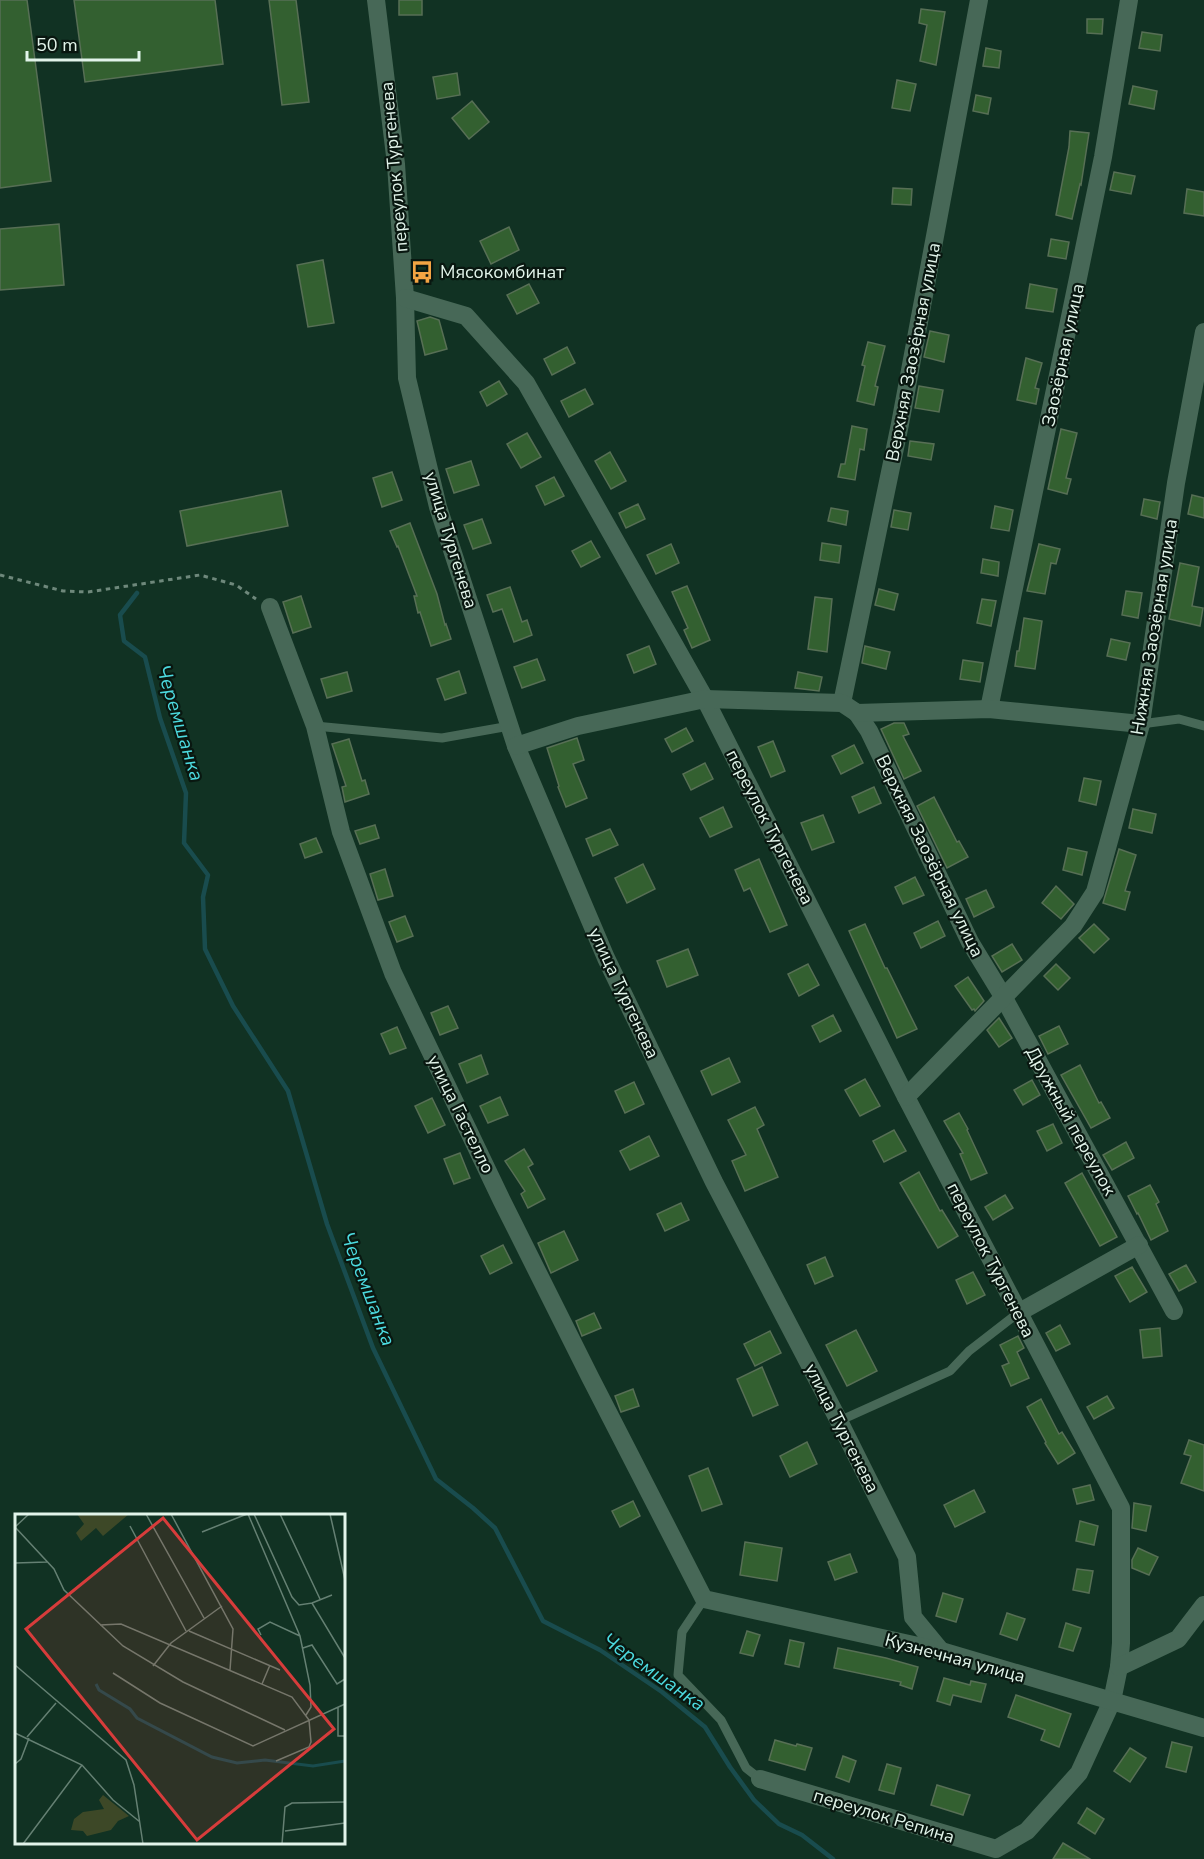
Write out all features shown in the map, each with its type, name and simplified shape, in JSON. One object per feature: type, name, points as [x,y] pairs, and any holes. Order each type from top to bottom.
[{"type":"street","name":"переулок Тургенева","points":[[376,0],[396,164],[405,297],[466,316],[526,383],[705,699],[906,1097],[1121,1508],[1121,1643],[1112,1701]]},
{"type":"street","name":"Верхняя Заозёрная улица","points":[[979,0],[902,412],[850,708],[868,731],[970,942],[1004,998]]},
{"type":"street","name":"Заозёрная улица","points":[[989,709],[1103,157],[1129,0]]},
{"type":"street","name":"улица Тургенева","points":[[405,297],[406,378],[438,507],[516,747],[606,958],[714,1182],[907,1557],[913,1617],[941,1651]]},
{"type":"street","name":"Нижняя Заозёрная улица","points":[[906,1097],[1073,926],[1095,892],[1141,724],[1176,483],[1204,332]]},
{"type":"street","name":"улица Гастелло","points":[[270,607],[315,726],[341,832],[393,973],[518,1232],[704,1599]]},
{"type":"street","points":[[516,747],[578,726],[705,699],[850,708],[989,709],[1141,724]]},
{"type":"street","name":"Дружный переулок","points":[[1004,998],[1174,1311]]},
{"type":"street","points":[[1018,1313],[1139,1245]]},
{"type":"street","name":"Кузнечная улица","points":[[704,1599],[941,1651],[1204,1728]]},
{"type":"street","points":[[1119,1667],[1178,1639],[1204,1605]]},
{"type":"street","name":"переулок Репина","points":[[760,1779],[996,1849],[1027,1831],[1080,1773],[1112,1701]]},
{"type":"lane","points":[[1141,724],[1179,719],[1204,726]]},
{"type":"lane","points":[[315,726],[442,738],[510,726]]},
{"type":"lane","points":[[839,1421],[950,1371],[969,1351],[1018,1313]]},
{"type":"lane","points":[[704,1599],[682,1632],[678,1675],[721,1720],[746,1768],[760,1779]]},
{"type":"path","points":[[0,575],[63,591],[88,592],[200,575],[236,585],[270,607]]},
{"type":"building","points":[[0,0],[27,0],[51,181],[0,188]]},
{"type":"building","points":[[74,0],[215,0],[223,64],[85,82]]},
{"type":"building","points":[[269,0],[296,0],[309,102],[282,105]]},
{"type":"building","points":[[399,0],[422,0],[422,15],[399,15]]},
{"type":"building","points":[[921,9],[945,12],[936,65],[920,61],[927,25],[919,23]]},
{"type":"building","points":[[1087,19],[1103,19],[1102,34],[1087,33]]},
{"type":"building","points":[[1142,32],[1162,35],[1160,51],[1139,48]]},
{"type":"building","points":[[986,48],[1001,51],[999,68],[983,66]]},
{"type":"building","points":[[457,73],[460,95],[437,99],[433,77]]},
{"type":"building","points":[[897,80],[916,84],[910,111],[892,108]]},
{"type":"building","points":[[1133,86],[1157,91],[1154,109],[1129,104]]},
{"type":"building","points":[[976,95],[991,98],[988,114],[973,111]]},
{"type":"building","points":[[472,101],[489,122],[469,139],[452,118]]},
{"type":"building","points":[[1070,131],[1089,133],[1081,185],[1072,219],[1056,215]]},
{"type":"building","points":[[1114,172],[1135,176],[1131,194],[1110,190]]},
{"type":"building","points":[[893,188],[912,189],[911,205],[892,204]]},
{"type":"building","points":[[1187,189],[1204,192],[1204,216],[1184,213]]},
{"type":"building","points":[[59,224],[64,285],[0,290],[0,229]]},
{"type":"building","points":[[509,227],[519,250],[491,264],[480,241]]},
{"type":"building","points":[[1051,239],[1069,242],[1066,259],[1048,256]]},
{"type":"building","points":[[323,260],[334,323],[308,327],[297,265]]},
{"type":"building","points":[[529,284],[539,303],[517,314],[507,295]]},
{"type":"building","points":[[1030,284],[1057,289],[1053,312],[1026,308]]},
{"type":"building","points":[[430,317],[439,320],[447,349],[425,355],[417,321]]},
{"type":"building","points":[[930,331],[949,335],[944,362],[924,357]]},
{"type":"building","points":[[868,342],[885,346],[875,386],[878,387],[874,405],[857,401]]},
{"type":"building","points":[[567,347],[575,363],[552,375],[544,359]]},
{"type":"building","points":[[1026,358],[1042,363],[1035,388],[1039,389],[1036,404],[1017,400]]},
{"type":"building","points":[[499,381],[507,394],[487,406],[480,392]]},
{"type":"building","points":[[919,386],[943,390],[939,412],[915,408]]},
{"type":"building","points":[[585,389],[593,404],[569,417],[561,401]]},
{"type":"building","points":[[852,426],[867,429],[864,450],[860,449],[855,480],[838,477],[841,464],[845,464]]},
{"type":"building","points":[[1061,429],[1077,433],[1066,478],[1071,479],[1067,494],[1048,489]]},
{"type":"building","points":[[527,433],[541,457],[521,468],[507,444]]},
{"type":"building","points":[[910,441],[934,444],[931,460],[908,456]]},
{"type":"building","points":[[610,452],[626,481],[611,489],[595,461]]},
{"type":"building","points":[[471,461],[479,485],[454,493],[446,469]]},
{"type":"building","points":[[392,472],[402,500],[382,507],[373,478]]},
{"type":"building","points":[[554,477],[564,496],[545,505],[536,486]]},
{"type":"building","points":[[281,491],[288,526],[187,546],[180,511]]},
{"type":"building","points":[[1192,495],[1204,498],[1204,518],[1188,514]]},
{"type":"building","points":[[1144,499],[1160,502],[1157,519],[1141,515]]},
{"type":"building","points":[[638,504],[645,519],[626,528],[619,513]]},
{"type":"building","points":[[995,506],[1013,510],[1009,531],[991,528]]},
{"type":"building","points":[[831,508],[848,511],[846,525],[828,521]]},
{"type":"building","points":[[894,510],[911,513],[908,530],[891,527]]},
{"type":"building","points":[[482,519],[491,543],[473,549],[464,525]]},
{"type":"building","points":[[410,523],[451,639],[431,646],[420,612],[418,613],[414,596],[417,596],[390,531]]},
{"type":"building","points":[[591,541],[600,557],[581,567],[572,551]]},
{"type":"building","points":[[822,543],[841,546],[839,563],[820,560]]},
{"type":"building","points":[[671,544],[679,563],[656,574],[647,555]]},
{"type":"building","points":[[1039,544],[1060,549],[1056,564],[1051,563],[1045,594],[1027,591]]},
{"type":"building","points":[[983,559],[999,562],[998,576],[981,573]]},
{"type":"building","points":[[1180,563],[1199,567],[1192,606],[1203,608],[1200,626],[1169,619]]},
{"type":"building","points":[[687,586],[710,640],[692,648],[684,630],[688,628],[672,592]]},
{"type":"building","points":[[510,587],[522,622],[527,620],[532,635],[514,642],[502,609],[493,612],[487,595]]},
{"type":"building","points":[[879,589],[898,594],[894,610],[875,605]]},
{"type":"building","points":[[1126,591],[1142,593],[1138,618],[1122,615]]},
{"type":"building","points":[[301,596],[311,627],[293,633],[283,602]]},
{"type":"building","points":[[815,597],[832,599],[827,652],[808,649]]},
{"type":"building","points":[[982,599],[996,601],[991,626],[977,623]]},
{"type":"building","points":[[1024,618],[1042,621],[1035,669],[1015,666]]},
{"type":"building","points":[[1111,639],[1130,643],[1126,660],[1107,656]]},
{"type":"building","points":[[649,646],[656,664],[634,673],[627,655]]},
{"type":"building","points":[[865,646],[890,652],[886,669],[862,663]]},
{"type":"building","points":[[537,659],[545,680],[522,688],[514,667]]},
{"type":"building","points":[[963,660],[983,663],[980,682],[960,679]]},
{"type":"building","points":[[459,671],[466,693],[445,700],[437,679]]},
{"type":"building","points":[[347,672],[352,691],[327,698],[321,679]]},
{"type":"building","points":[[798,672],[822,677],[819,691],[795,688]]},
{"type":"building","points":[[894,723],[904,723],[909,734],[903,736],[921,771],[904,779],[881,729]]},
{"type":"building","points":[[686,728],[693,741],[672,752],[665,739]]},
{"type":"building","points":[[577,738],[584,760],[573,764],[587,798],[566,807],[547,748]]},
{"type":"building","points":[[349,739],[362,781],[365,780],[369,794],[345,802],[342,787],[346,786],[332,744]]},
{"type":"building","points":[[773,741],[785,771],[771,777],[758,747]]},
{"type":"building","points":[[854,745],[863,763],[841,774],[832,756]]},
{"type":"building","points":[[705,763],[713,779],[691,790],[683,774]]},
{"type":"building","points":[[1084,778],[1101,781],[1096,805],[1079,801]]},
{"type":"building","points":[[874,787],[881,803],[859,813],[852,797]]},
{"type":"building","points":[[934,797],[957,842],[959,841],[968,857],[947,868],[917,806]]},
{"type":"building","points":[[723,807],[732,827],[710,837],[700,818]]},
{"type":"building","points":[[1133,809],[1156,814],[1152,833],[1129,828]]},
{"type":"building","points":[[823,815],[834,842],[812,850],[801,823]]},
{"type":"building","points":[[375,825],[379,838],[360,844],[355,831]]},
{"type":"building","points":[[610,829],[618,845],[593,856],[586,839]]},
{"type":"building","points":[[316,838],[322,852],[305,858],[300,844]]},
{"type":"building","points":[[1068,848],[1087,852],[1082,875],[1063,870]]},
{"type":"building","points":[[1119,849],[1136,855],[1125,891],[1130,892],[1125,910],[1103,903]]},
{"type":"building","points":[[759,859],[787,925],[770,932],[750,888],[744,891],[735,870]]},
{"type":"building","points":[[643,864],[655,889],[627,903],[615,878]]},
{"type":"building","points":[[385,869],[393,896],[378,900],[370,874]]},
{"type":"building","points":[[915,877],[924,895],[903,904],[895,887]]},
{"type":"building","points":[[1056,886],[1074,904],[1061,919],[1042,903]]},
{"type":"building","points":[[986,890],[994,907],[974,917],[966,899]]},
{"type":"building","points":[[405,916],[413,936],[397,942],[389,922]]},
{"type":"building","points":[[938,921],[945,936],[921,948],[914,933]]},
{"type":"building","points":[[865,924],[917,1029],[897,1038],[849,931]]},
{"type":"building","points":[[1094,924],[1109,939],[1094,953],[1079,938]]},
{"type":"building","points":[[1012,944],[1022,960],[1002,972],[992,956]]},
{"type":"building","points":[[688,949],[698,975],[667,987],[657,961]]},
{"type":"building","points":[[808,964],[819,985],[799,996],[788,974]]},
{"type":"building","points":[[1056,964],[1070,978],[1058,990],[1044,976]]},
{"type":"building","points":[[968,977],[984,1001],[975,1011],[955,986]]},
{"type":"building","points":[[448,1006],[458,1028],[440,1035],[431,1013]]},
{"type":"building","points":[[833,1015],[841,1031],[820,1042],[812,1026]]},
{"type":"building","points":[[999,1018],[1012,1038],[999,1047],[987,1030]]},
{"type":"building","points":[[1059,1026],[1068,1044],[1048,1054],[1039,1036]]},
{"type":"building","points":[[397,1027],[406,1048],[390,1054],[381,1034]]},
{"type":"building","points":[[481,1055],[488,1074],[467,1083],[459,1064]]},
{"type":"building","points":[[729,1058],[740,1082],[712,1095],[701,1071]]},
{"type":"building","points":[[1080,1065],[1099,1103],[1101,1102],[1110,1118],[1091,1128],[1061,1075]]},
{"type":"building","points":[[865,1079],[880,1106],[860,1116],[845,1090]]},
{"type":"building","points":[[1032,1080],[1040,1095],[1023,1105],[1014,1090]]},
{"type":"building","points":[[634,1082],[644,1104],[625,1113],[615,1091]]},
{"type":"building","points":[[500,1097],[508,1115],[488,1123],[480,1106]]},
{"type":"building","points":[[432,1098],[445,1125],[428,1133],[415,1106]]},
{"type":"building","points":[[755,1107],[764,1125],[757,1129],[778,1177],[745,1191],[732,1161],[746,1155],[728,1120]]},
{"type":"building","points":[[959,1113],[987,1173],[971,1180],[960,1154],[963,1153],[944,1121]]},
{"type":"building","points":[[1053,1124],[1062,1143],[1047,1151],[1037,1131]]},
{"type":"building","points":[[894,1130],[906,1151],[884,1162],[873,1141]]},
{"type":"building","points":[[649,1136],[659,1156],[630,1170],[620,1151]]},
{"type":"building","points":[[1126,1142],[1134,1158],[1112,1170],[1103,1155]]},
{"type":"building","points":[[524,1149],[533,1164],[528,1167],[545,1199],[528,1208],[521,1194],[525,1191],[505,1161]]},
{"type":"building","points":[[460,1153],[470,1178],[454,1184],[444,1159]]},
{"type":"building","points":[[919,1172],[940,1211],[942,1210],[958,1236],[938,1248],[900,1183]]},
{"type":"building","points":[[1082,1173],[1117,1237],[1100,1246],[1065,1183]]},
{"type":"building","points":[[1150,1185],[1159,1202],[1156,1204],[1168,1231],[1151,1240],[1128,1196]]},
{"type":"building","points":[[1005,1195],[1013,1208],[993,1220],[985,1207]]},
{"type":"building","points":[[681,1203],[689,1220],[665,1231],[657,1214]]},
{"type":"building","points":[[564,1231],[578,1260],[551,1273],[538,1243]]},
{"type":"building","points":[[503,1245],[512,1263],[490,1274],[481,1256]]},
{"type":"building","points":[[825,1257],[833,1276],[815,1284],[807,1265]]},
{"type":"building","points":[[1186,1265],[1196,1282],[1179,1291],[1169,1274]]},
{"type":"building","points":[[1132,1267],[1147,1292],[1130,1302],[1115,1276]]},
{"type":"building","points":[[973,1272],[985,1295],[967,1304],[956,1280]]},
{"type":"building","points":[[594,1313],[601,1328],[582,1336],[576,1321]]},
{"type":"building","points":[[1060,1325],[1070,1344],[1056,1351],[1046,1333]]},
{"type":"building","points":[[1160,1328],[1162,1356],[1143,1358],[1140,1330]]},
{"type":"building","points":[[856,1330],[877,1371],[847,1386],[826,1345]]},
{"type":"building","points":[[770,1331],[781,1353],[755,1366],[744,1344]]},
{"type":"building","points":[[1018,1336],[1024,1348],[1017,1352],[1029,1378],[1011,1386],[1002,1366],[1009,1363],[1000,1345]]},
{"type":"building","points":[[762,1367],[778,1405],[753,1416],[737,1379]]},
{"type":"building","points":[[633,1389],[639,1406],[621,1412],[615,1396]]},
{"type":"building","points":[[1107,1396],[1114,1408],[1094,1419],[1087,1407]]},
{"type":"building","points":[[1041,1399],[1059,1434],[1062,1432],[1075,1453],[1058,1464],[1027,1407]]},
{"type":"building","points":[[1189,1440],[1204,1445],[1204,1491],[1181,1483],[1191,1456],[1184,1454]]},
{"type":"building","points":[[807,1442],[817,1464],[790,1477],[780,1456]]},
{"type":"building","points":[[708,1468],[722,1504],[702,1511],[689,1476]]},
{"type":"building","points":[[1090,1485],[1094,1500],[1077,1504],[1073,1489]]},
{"type":"building","points":[[974,1490],[985,1512],[955,1527],[944,1505]]},
{"type":"building","points":[[633,1501],[640,1516],[620,1527],[612,1511]]},
{"type":"building","points":[[1134,1503],[1151,1506],[1146,1531],[1132,1528]]},
{"type":"building","points":[[1080,1521],[1098,1526],[1094,1545],[1076,1541]]},
{"type":"building","points":[[745,1542],[782,1548],[777,1581],[740,1575]]},
{"type":"building","points":[[1138,1548],[1158,1557],[1149,1575],[1132,1568],[1132,1560]]},
{"type":"building","points":[[850,1554],[857,1572],[835,1580],[828,1562]]},
{"type":"building","points":[[1077,1569],[1093,1571],[1089,1593],[1073,1590]]},
{"type":"building","points":[[943,1593],[963,1599],[956,1622],[936,1616]]},
{"type":"building","points":[[1007,1613],[1025,1619],[1017,1640],[1000,1634]]},
{"type":"building","points":[[1066,1623],[1081,1628],[1073,1651],[1059,1647]]},
{"type":"building","points":[[747,1631],[760,1635],[753,1656],[740,1653]]},
{"type":"building","points":[[790,1640],[804,1643],[799,1667],[785,1664]]},
{"type":"building","points":[[838,1648],[918,1667],[912,1689],[900,1685],[901,1682],[834,1668]]},
{"type":"building","points":[[944,1678],[970,1685],[971,1681],[986,1684],[981,1702],[953,1695],[950,1705],[937,1701]]},
{"type":"building","points":[[1016,1695],[1071,1714],[1059,1747],[1041,1740],[1045,1730],[1008,1717]]},
{"type":"building","points":[[775,1740],[812,1748],[805,1770],[769,1760]]},
{"type":"building","points":[[1172,1742],[1192,1747],[1186,1772],[1166,1767]]},
{"type":"building","points":[[1130,1748],[1146,1758],[1130,1782],[1114,1771]]},
{"type":"building","points":[[843,1756],[856,1761],[849,1782],[836,1777]]},
{"type":"building","points":[[887,1764],[901,1768],[894,1794],[879,1790]]},
{"type":"building","points":[[937,1785],[970,1795],[963,1815],[931,1805]]},
{"type":"building","points":[[1087,1808],[1104,1819],[1095,1834],[1078,1823]]},
{"type":"building","points":[[1063,1843],[1090,1859],[1053,1859]]},
{"type":"waterway","name":"Черемшанка","points":[[137,593],[120,615],[124,641],[145,657],[160,718],[186,793],[184,843],[208,875],[203,897],[205,949],[233,1006],[288,1091],[327,1224],[373,1348],[436,1479],[495,1528],[543,1621],[600,1650],[662,1692],[705,1727],[754,1800],[779,1824],[802,1835],[833,1859]]},
{"type":"place","name":"Мясокомбинат","points":[[422,272]]}]
